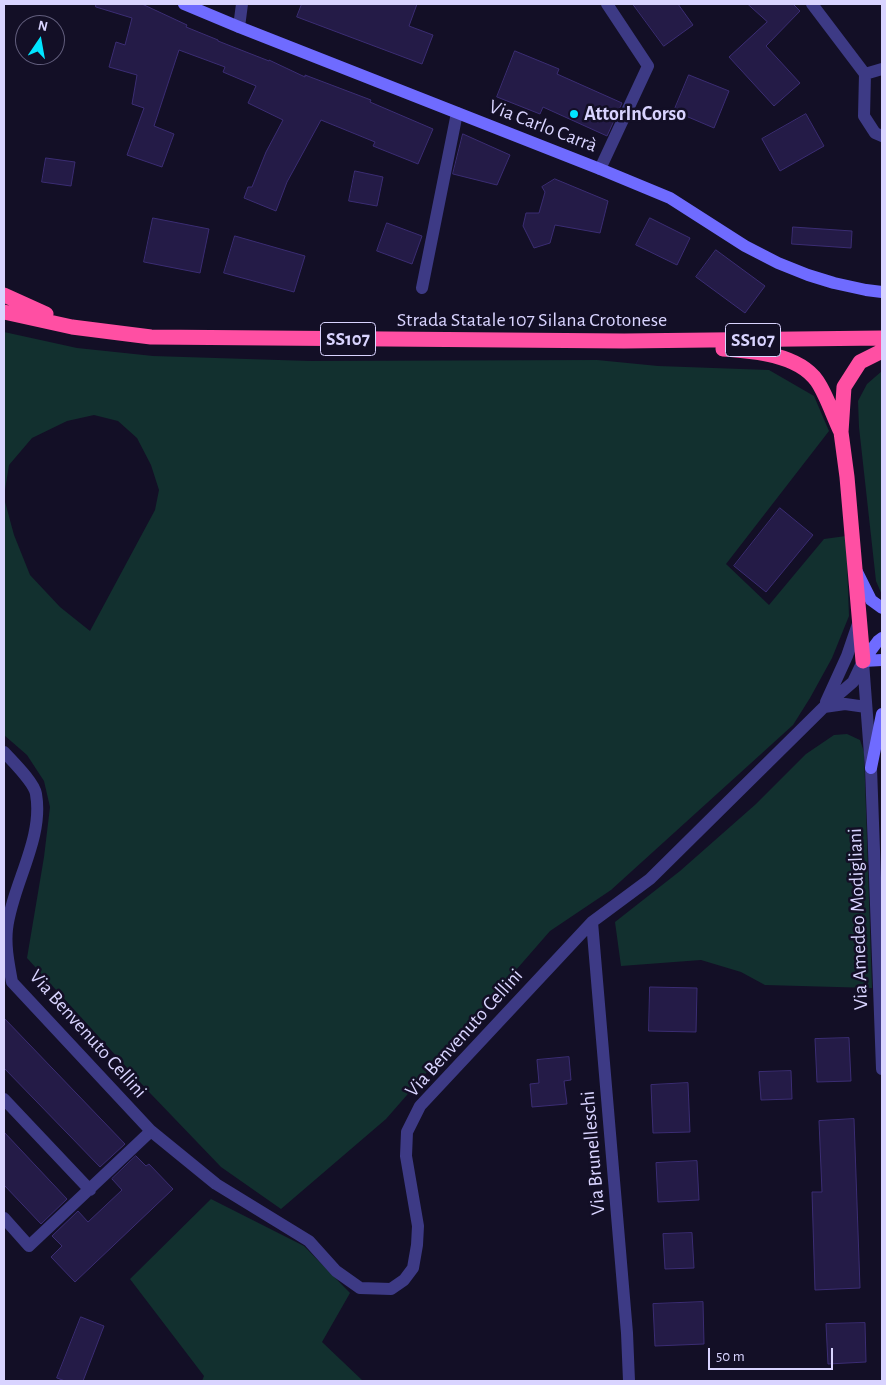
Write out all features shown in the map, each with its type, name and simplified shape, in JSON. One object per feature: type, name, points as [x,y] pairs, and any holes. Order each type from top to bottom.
[{"type":"highway","points":[[4,295],[72,326]]},
{"type":"highway","name":"Strada Statale 107 Silana Crotonese","points":[[4,312],[72,326],[151,337],[624,341],[882,338]]},
{"type":"highway","points":[[624,341],[762,352],[798,364],[816,380],[841,432]]},
{"type":"highway","points":[[863,661],[847,477],[841,432],[844,387],[860,362],[882,351]]},
{"type":"main road","name":"Via Carlo Carrà","points":[[184,4],[670,198],[744,246],[778,263],[834,283],[882,292]]},
{"type":"main road","points":[[856,572],[871,600],[882,608]]},
{"type":"main road","points":[[863,661],[882,638]]},
{"type":"main road","points":[[863,661],[882,660]]},
{"type":"main road","points":[[871,768],[882,714]]},
{"type":"street","points":[[239,27],[242,4]]},
{"type":"street","points":[[600,169],[648,66],[606,4]]},
{"type":"street","points":[[812,4],[864,74],[864,116],[875,133],[882,136]]},
{"type":"street","points":[[864,74],[882,69]]},
{"type":"street","points":[[422,288],[457,113]]},
{"type":"street","name":"Via Benvenuto Cellini","points":[[824,707],[847,656],[860,619]]},
{"type":"street","name":"Via Benvenuto Cellini","points":[[4,752],[21,770],[36,792],[34,832],[19,887],[11,908],[7,930],[8,986],[152,1131],[216,1184],[309,1241],[336,1270],[360,1288],[391,1289],[404,1280],[413,1268],[417,1245],[418,1226],[406,1156],[407,1132],[420,1106],[592,922],[650,879],[824,707],[851,671],[863,661]]},
{"type":"street","name":"Via Amedeo Modigliani","points":[[863,661],[871,768],[882,1069]]},
{"type":"street","points":[[824,707],[845,704],[866,707]]},
{"type":"street","name":"Via Brunelleschi","points":[[592,922],[626,1323],[629,1381]]},
{"type":"street","points":[[4,1098],[90,1190]]},
{"type":"street","points":[[4,1218],[29,1246],[152,1131]]},
{"type":"green space","points":[[4,332],[77,348],[153,356],[310,361],[597,360],[658,366],[769,370],[814,396],[829,431],[726,564],[769,605],[824,539],[846,536],[849,616],[832,658],[793,725],[611,890],[550,931],[386,1119],[281,1209],[221,1167],[150,1093],[27,958],[44,857],[50,807],[44,781],[27,755],[4,735],[4,498],[14,535],[30,575],[60,607],[90,631],[155,510],[159,490],[151,465],[137,438],[118,421],[94,415],[67,421],[32,438],[9,465],[4,496]]},
{"type":"green space","points":[[882,371],[882,595],[876,581],[859,427],[858,401],[867,384]]},
{"type":"green space","points":[[847,734],[860,740],[864,752],[872,988],[765,985],[741,972],[701,960],[621,966],[615,922],[680,871],[756,804],[806,754],[834,735]]},
{"type":"green space","points":[[211,1199],[304,1246],[350,1293],[322,1342],[363,1381],[202,1381],[204,1376],[130,1279]]},
{"type":"building","points":[[96,4],[142,4],[218,41],[269,60],[305,77],[305,75],[371,100],[370,102],[433,129],[418,164],[373,146],[375,142],[321,120],[287,182],[276,211],[244,198],[248,187],[252,187],[266,152],[283,120],[248,103],[256,86],[223,72],[225,67],[179,50],[154,126],[174,134],[162,167],[127,155],[144,108],[132,104],[137,75],[109,67],[116,42],[125,45],[132,18],[96,7]]},
{"type":"building","points":[[302,4],[417,4],[409,26],[433,35],[422,64],[297,17]]},
{"type":"building","points":[[633,4],[678,4],[693,25],[664,46]]},
{"type":"building","points":[[748,4],[793,4],[800,11],[766,46],[800,83],[774,106],[729,57],[767,22]]},
{"type":"building","points":[[515,51],[559,69],[557,74],[622,103],[607,136],[543,107],[540,114],[497,97]]},
{"type":"building","points":[[689,75],[729,91],[714,128],[674,111]]},
{"type":"building","points":[[806,114],[824,146],[780,171],[762,139]]},
{"type":"building","points":[[463,134],[510,155],[497,185],[453,174]]},
{"type":"building","points":[[46,158],[75,162],[71,186],[42,182]]},
{"type":"building","points":[[355,171],[383,177],[377,206],[349,201]]},
{"type":"building","points":[[555,179],[608,201],[600,233],[555,225],[550,243],[534,248],[523,226],[526,213],[539,213],[545,192],[542,187]]},
{"type":"building","points":[[153,218],[209,229],[200,273],[144,262]]},
{"type":"building","points":[[650,218],[690,238],[677,265],[636,245]]},
{"type":"building","points":[[387,223],[422,236],[412,264],[377,251]]},
{"type":"building","points":[[793,227],[852,231],[851,248],[792,244]]},
{"type":"building","points":[[235,236],[305,256],[294,292],[224,273]]},
{"type":"building","points":[[716,250],[765,286],[745,313],[696,277]]},
{"type":"building","points":[[780,508],[813,535],[766,592],[734,566]]},
{"type":"building","points":[[650,987],[697,988],[696,1032],[649,1031]]},
{"type":"building","points":[[4,1018],[125,1144],[100,1167],[4,1068]]},
{"type":"building","points":[[849,1038],[851,1081],[817,1082],[815,1039]]},
{"type":"building","points":[[569,1057],[571,1080],[564,1081],[567,1104],[532,1107],[530,1084],[539,1083],[537,1060]]},
{"type":"building","points":[[791,1071],[792,1099],[761,1100],[759,1072]]},
{"type":"building","points":[[688,1083],[690,1132],[653,1133],[651,1085]]},
{"type":"building","points":[[854,1119],[860,1288],[815,1290],[812,1192],[822,1192],[819,1121]]},
{"type":"building","points":[[4,1132],[67,1199],[41,1224],[4,1185]]},
{"type":"building","points":[[136,1156],[146,1166],[149,1164],[173,1189],[75,1282],[51,1257],[62,1246],[52,1236],[78,1211],[88,1222],[122,1190],[112,1179]]},
{"type":"building","points":[[697,1161],[699,1200],[658,1202],[656,1163]]},
{"type":"building","points":[[692,1233],[694,1268],[665,1269],[663,1234]]},
{"type":"building","points":[[703,1302],[704,1344],[655,1346],[653,1304]]},
{"type":"building","points":[[81,1317],[104,1326],[83,1381],[65,1381],[57,1378]]},
{"type":"building","points":[[865,1323],[866,1362],[828,1364],[826,1324]]},
{"type":"place","name":"AttorInCorso","points":[[574,114]]}]
